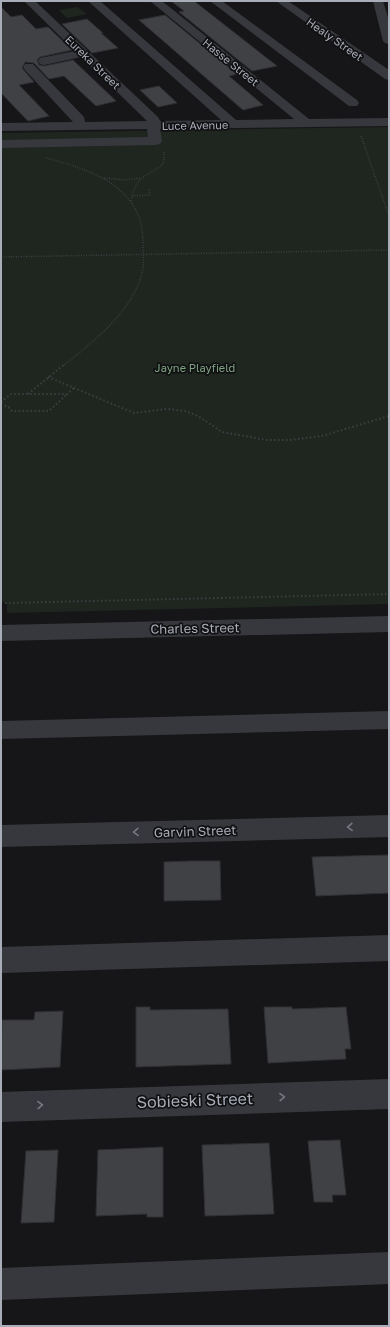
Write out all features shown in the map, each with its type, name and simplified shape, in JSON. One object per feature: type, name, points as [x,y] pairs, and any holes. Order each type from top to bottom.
[{"type":"street","name":"Eureka Street","points":[[29,1],[153,120],[154,125]]},
{"type":"street","points":[[92,1],[233,124]]},
{"type":"street","name":"Hasse Street","points":[[155,1],[306,123]]},
{"type":"street","points":[[215,1],[353,104]]},
{"type":"street","name":"Healy Street","points":[[281,1],[389,76]]},
{"type":"street","points":[[378,1],[389,41]]},
{"type":"street","points":[[44,61],[83,53]]},
{"type":"street","points":[[29,67],[79,120],[79,126]]},
{"type":"street","points":[[1,117],[5,127]]},
{"type":"street","name":"Luce Avenue","points":[[5,127],[389,122]]},
{"type":"street","points":[[1,144],[155,141],[154,125]]},
{"type":"street","name":"Charles Street","points":[[1,633],[389,624]]},
{"type":"street","points":[[1,730],[389,720]]},
{"type":"street","name":"Garvin Street","points":[[1,836],[389,826]]},
{"type":"street","points":[[1,960],[389,948]]},
{"type":"street","name":"Sobieski Street","points":[[1,1107],[389,1094]]},
{"type":"street","points":[[1,1284],[389,1268]]},
{"type":"path","points":[[355,122],[361,134],[389,216]]},
{"type":"path","points":[[131,202],[135,185],[141,178],[162,165],[165,157],[164,150]]},
{"type":"path","points":[[28,394],[106,329],[119,315],[127,304],[140,278],[144,262],[141,220],[137,209],[131,202],[118,189],[102,178],[77,166],[43,157]]},
{"type":"path","points":[[102,178],[124,180],[141,178]]},
{"type":"path","points":[[132,196],[150,195],[149,188]]},
{"type":"path","points":[[1,256],[389,250]]},
{"type":"path","points":[[48,377],[134,413],[168,409],[185,411],[198,416],[222,432],[273,440],[290,440],[322,436],[389,416]]},
{"type":"path","points":[[67,394],[11,394],[1,403],[10,408],[12,411],[49,411],[74,388]]},
{"type":"path","points":[[5,603],[389,594]]},
{"type":"green space","points":[[78,7],[87,14],[67,18],[59,10]]},
{"type":"green space","name":"Jayne Playfield","points":[[389,127],[389,604],[7,613],[7,602],[1,602],[1,133]]},
{"type":"building","points":[[171,1],[194,1],[277,66],[252,71],[179,12],[184,11]]},
{"type":"building","points":[[1,7],[11,17],[22,15],[36,29],[48,27],[72,50],[40,57],[37,60],[39,65],[44,66],[73,60],[116,101],[96,106],[64,76],[49,79],[34,63],[25,62],[22,68],[34,82],[19,85],[49,116],[28,121],[1,93]]},
{"type":"building","points":[[165,15],[237,74],[229,76],[263,105],[243,110],[139,20]]},
{"type":"building","points":[[87,19],[118,48],[92,53],[62,24]]},
{"type":"building","points":[[159,86],[177,103],[158,107],[140,90]]},
{"type":"building","points":[[389,855],[389,893],[316,896],[312,857]]},
{"type":"building","points":[[220,861],[221,900],[164,901],[164,862]]},
{"type":"building","points":[[136,1007],[150,1007],[150,1010],[228,1009],[231,1064],[136,1067]]},
{"type":"building","points":[[264,1007],[292,1007],[292,1009],[346,1007],[351,1049],[345,1049],[346,1059],[268,1063]]},
{"type":"building","points":[[63,1011],[60,1067],[1,1070],[2,1020],[34,1020],[35,1012]]},
{"type":"building","points":[[340,1140],[346,1195],[332,1195],[333,1202],[314,1202],[308,1141]]},
{"type":"building","points":[[269,1143],[274,1214],[205,1216],[202,1145]]},
{"type":"building","points":[[163,1147],[163,1217],[147,1217],[147,1214],[96,1216],[98,1150]]},
{"type":"building","points":[[58,1150],[54,1222],[21,1223],[26,1151]]}]
